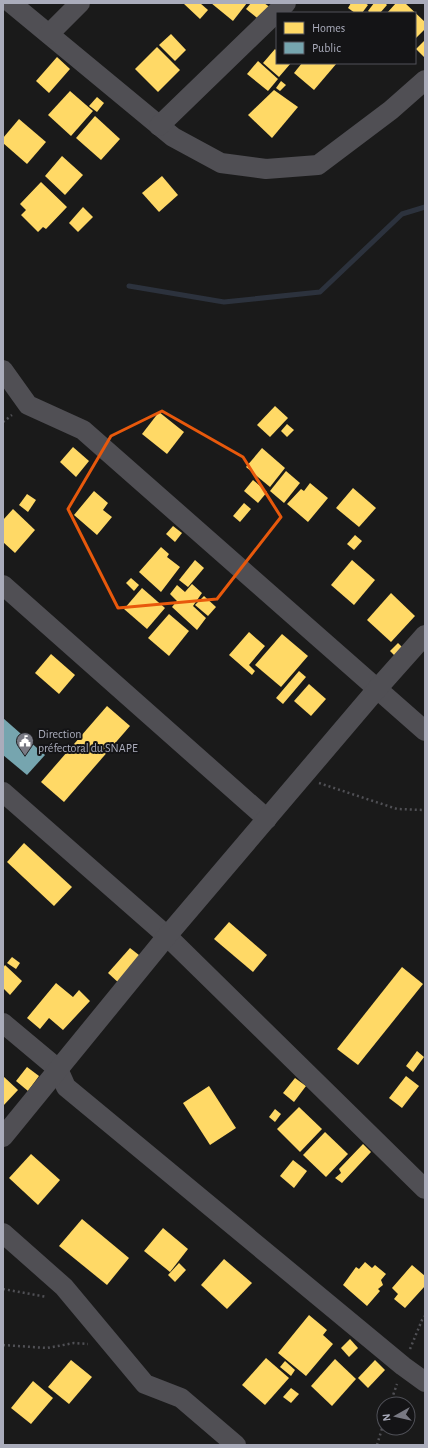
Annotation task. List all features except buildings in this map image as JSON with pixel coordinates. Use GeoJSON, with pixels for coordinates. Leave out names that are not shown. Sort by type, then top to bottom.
{"type":"FeatureCollection","features":[{"type":"Feature","properties":{"kind":"street"},"geometry":{"type":"LineString","coordinates":[[11,3],[173,137],[221,163],[266,169],[318,165],[391,110],[425,80]]}},
{"type":"Feature","properties":{"kind":"street"},"geometry":{"type":"LineString","coordinates":[[49,34],[80,3]]}},
{"type":"Feature","properties":{"kind":"street"},"geometry":{"type":"LineString","coordinates":[[277,12],[286,3]]}},
{"type":"Feature","properties":{"kind":"street"},"geometry":{"type":"LineString","coordinates":[[159,126],[276,13]]}},
{"type":"Feature","properties":{"kind":"street"},"geometry":{"type":"LineString","coordinates":[[3,370],[28,405],[83,430],[425,731]]}},
{"type":"Feature","properties":{"kind":"street"},"geometry":{"type":"LineString","coordinates":[[3,585],[267,819]]}},
{"type":"Feature","properties":{"kind":"street"},"geometry":{"type":"LineString","coordinates":[[3,1137],[167,936],[377,689],[425,635]]}},
{"type":"Feature","properties":{"kind":"street"},"geometry":{"type":"LineString","coordinates":[[3,792],[167,936],[425,1189]]}},
{"type":"Feature","properties":{"kind":"street"},"geometry":{"type":"LineString","coordinates":[[3,1023],[58,1069],[66,1087],[403,1366],[425,1382]]}},
{"type":"Feature","properties":{"kind":"street"},"geometry":{"type":"LineString","coordinates":[[3,1233],[64,1287],[145,1384],[181,1398],[236,1445]]}},
{"type":"Feature","properties":{"kind":"path"},"geometry":{"type":"LineString","coordinates":[[302,777],[396,810],[425,810]]}},
{"type":"Feature","properties":{"kind":"path"},"geometry":{"type":"LineString","coordinates":[[3,1289],[46,1297],[64,1287]]}},
{"type":"Feature","properties":{"kind":"path"},"geometry":{"type":"LineString","coordinates":[[3,1345],[47,1348],[74,1343],[112,1345]]}},
{"type":"Feature","properties":{"kind":"highlighted area"},"geometry":{"type":"Polygon","coordinates":[[[162,411],[243,457],[281,517],[217,599],[118,608],[68,509],[111,436],[162,411]]]}},
{"type":"Feature","properties":{"kind":"waterway"},"geometry":{"type":"LineString","coordinates":[[129,286],[224,302],[320,292],[402,214],[425,207]]}},
{"type":"Feature","properties":{"kind":"place","name":"Direction préfectoral du SNAPE"},"geometry":{"type":"Point","coordinates":[25,756]}}]}
